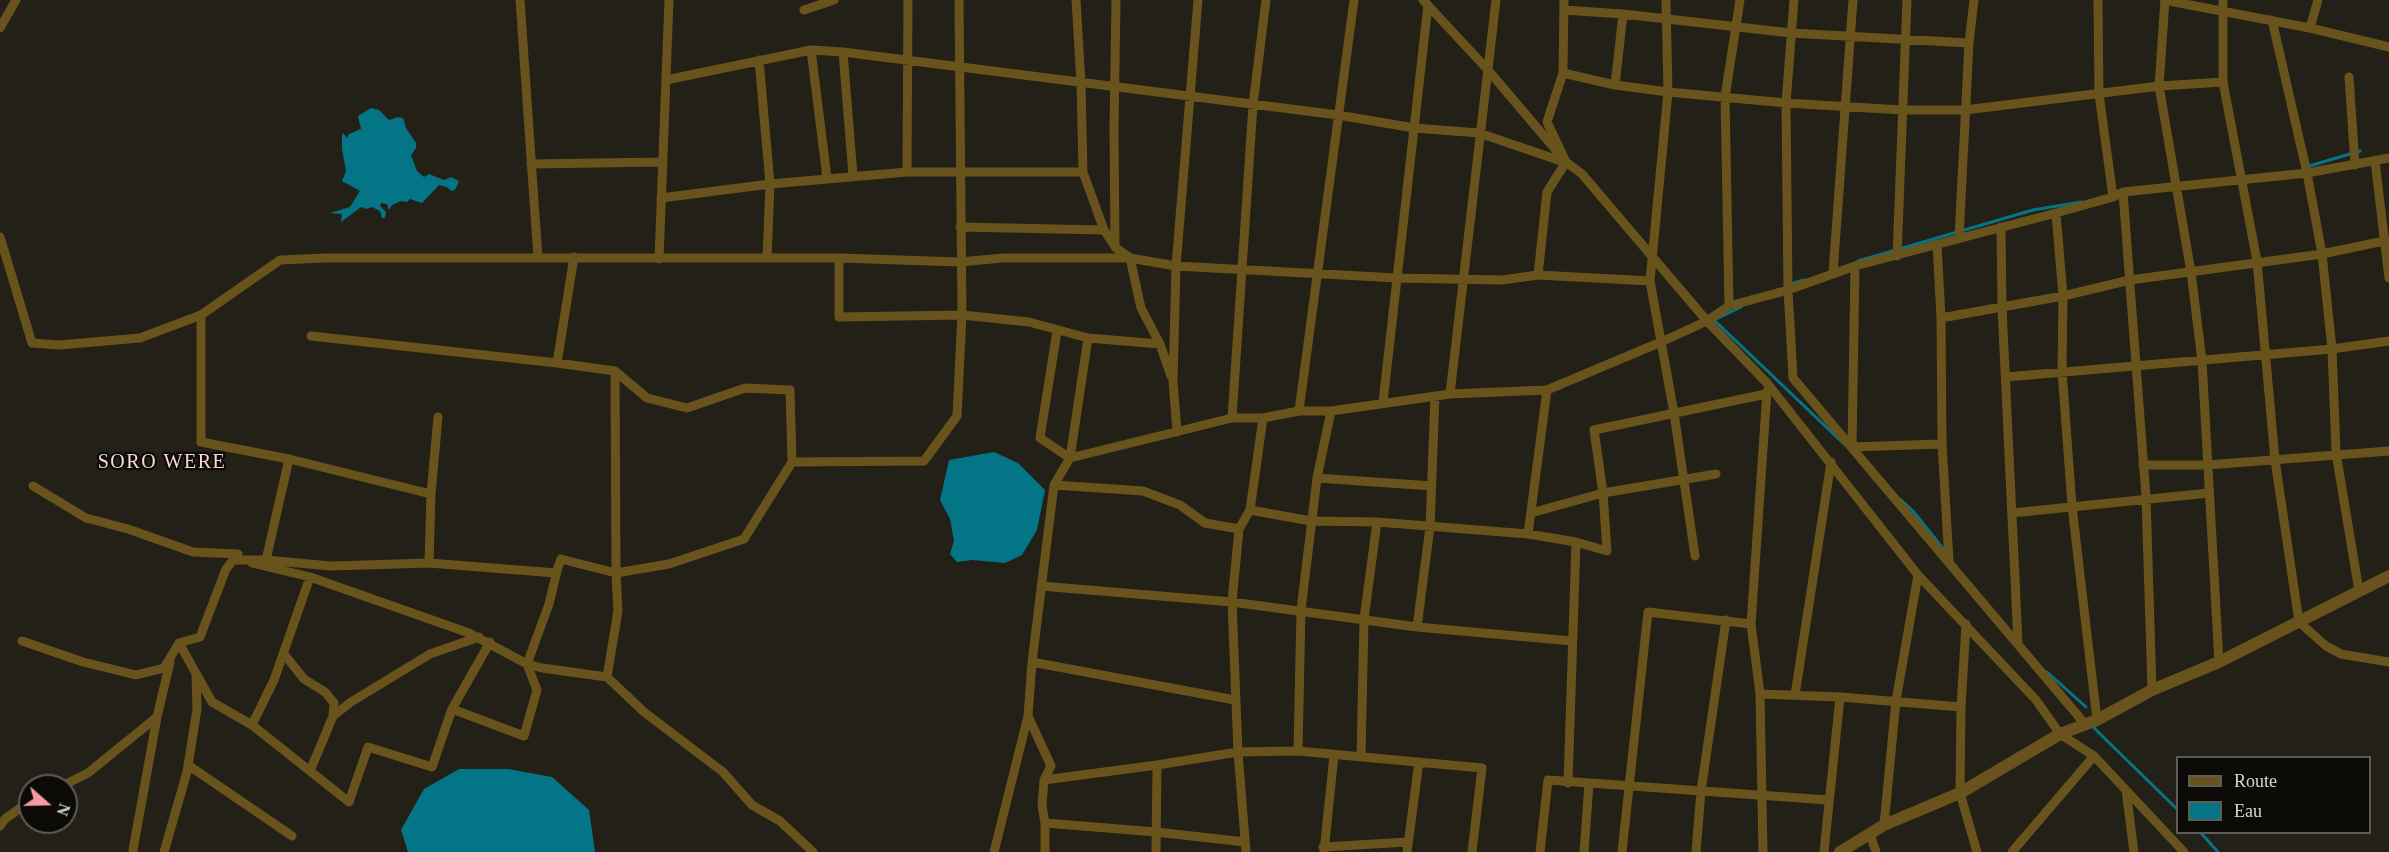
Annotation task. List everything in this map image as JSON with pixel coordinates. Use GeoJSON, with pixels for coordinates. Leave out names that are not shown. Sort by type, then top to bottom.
{"type":"FeatureCollection","features":[{"type":"Feature","properties":{"kind":"street"},"geometry":{"type":"LineString","coordinates":[[0,28],[16,0]]}},
{"type":"Feature","properties":{"kind":"street"},"geometry":{"type":"LineString","coordinates":[[520,0],[538,258]]}},
{"type":"Feature","properties":{"kind":"street"},"geometry":{"type":"LineString","coordinates":[[659,259],[669,0]]}},
{"type":"Feature","properties":{"kind":"street"},"geometry":{"type":"LineString","coordinates":[[804,10],[834,0]]}},
{"type":"Feature","properties":{"kind":"street"},"geometry":{"type":"LineString","coordinates":[[907,172],[909,0]]}},
{"type":"Feature","properties":{"kind":"street"},"geometry":{"type":"LineString","coordinates":[[792,462],[924,460],[957,416],[962,315],[959,0]]}},
{"type":"Feature","properties":{"kind":"street"},"geometry":{"type":"LineString","coordinates":[[1076,0],[1083,172],[1104,230],[1116,248],[1130,258],[1141,308],[1160,344],[1173,381]]}},
{"type":"Feature","properties":{"kind":"street"},"geometry":{"type":"LineString","coordinates":[[1116,0],[1116,248]]}},
{"type":"Feature","properties":{"kind":"street"},"geometry":{"type":"LineString","coordinates":[[1177,432],[1173,381],[1176,266],[1198,0]]}},
{"type":"Feature","properties":{"kind":"street"},"geometry":{"type":"LineString","coordinates":[[1232,418],[1253,105],[1266,0]]}},
{"type":"Feature","properties":{"kind":"street"},"geometry":{"type":"LineString","coordinates":[[1299,411],[1354,0]]}},
{"type":"Feature","properties":{"kind":"street"},"geometry":{"type":"LineString","coordinates":[[1450,394],[1496,0]]}},
{"type":"Feature","properties":{"kind":"street"},"geometry":{"type":"LineString","coordinates":[[1666,0],[1668,92],[1650,281],[1685,480],[1695,556]]}},
{"type":"Feature","properties":{"kind":"street"},"geometry":{"type":"LineString","coordinates":[[1729,306],[1725,97],[1740,0]]}},
{"type":"Feature","properties":{"kind":"street"},"geometry":{"type":"LineString","coordinates":[[1794,0],[1786,103],[1788,290],[1794,378],[2018,642],[2091,722]]}},
{"type":"Feature","properties":{"kind":"street"},"geometry":{"type":"LineString","coordinates":[[1833,273],[1853,0]]}},
{"type":"Feature","properties":{"kind":"street"},"geometry":{"type":"LineString","coordinates":[[1897,255],[1907,0]]}},
{"type":"Feature","properties":{"kind":"street"},"geometry":{"type":"LineString","coordinates":[[1959,238],[1969,43],[1974,0]]}},
{"type":"Feature","properties":{"kind":"street"},"geometry":{"type":"LineString","coordinates":[[2098,0],[2099,94],[2113,197]]}},
{"type":"Feature","properties":{"kind":"street"},"geometry":{"type":"LineString","coordinates":[[2219,662],[2202,361],[2192,272],[2159,86],[2164,0],[2272,20],[2389,47]]}},
{"type":"Feature","properties":{"kind":"street"},"geometry":{"type":"LineString","coordinates":[[2223,0],[2223,82],[2257,261],[2275,460],[2299,622],[2317,635],[2326,646],[2340,654],[2389,663]]}},
{"type":"Feature","properties":{"kind":"street"},"geometry":{"type":"LineString","coordinates":[[2310,28],[2318,0]]}},
{"type":"Feature","properties":{"kind":"street"},"geometry":{"type":"LineString","coordinates":[[1425,3],[1488,70],[1566,162],[1582,174],[1707,321],[1767,383],[1918,575],[2036,700],[2060,734],[2094,756],[2184,852]]}},
{"type":"Feature","properties":{"kind":"street"},"geometry":{"type":"LineString","coordinates":[[1383,402],[1414,128],[1425,3]]}},
{"type":"Feature","properties":{"kind":"street"},"geometry":{"type":"LineString","coordinates":[[1566,162],[1547,122],[1563,72],[1564,5],[1737,28],[1969,43]]}},
{"type":"Feature","properties":{"kind":"street"},"geometry":{"type":"LineString","coordinates":[[1615,85],[1623,14]]}},
{"type":"Feature","properties":{"kind":"street"},"geometry":{"type":"LineString","coordinates":[[2272,20],[2307,173],[2322,254],[2332,349],[2336,453],[2359,591]]}},
{"type":"Feature","properties":{"kind":"street"},"geometry":{"type":"LineString","coordinates":[[666,80],[811,50],[843,52],[1338,115],[1414,128],[1479,133],[1566,162]]}},
{"type":"Feature","properties":{"kind":"street"},"geometry":{"type":"LineString","coordinates":[[811,50],[827,178]]}},
{"type":"Feature","properties":{"kind":"street"},"geometry":{"type":"LineString","coordinates":[[843,52],[853,176]]}},
{"type":"Feature","properties":{"kind":"street"},"geometry":{"type":"LineString","coordinates":[[759,60],[770,184],[767,258]]}},
{"type":"Feature","properties":{"kind":"street"},"geometry":{"type":"LineString","coordinates":[[1563,72],[1615,85],[1668,92],[1844,108],[1965,111],[2159,86],[2223,82]]}},
{"type":"Feature","properties":{"kind":"street"},"geometry":{"type":"LineString","coordinates":[[2349,77],[2355,165]]}},
{"type":"Feature","properties":{"kind":"street"},"geometry":{"type":"LineString","coordinates":[[1057,331],[1040,438],[1070,458],[1232,418],[1263,418],[1299,411],[1331,411],[1450,394],[1547,390],[1707,321],[1729,306],[1788,290],[1855,266],[2056,213],[2113,197],[2122,192],[2307,173],[2389,158]]}},
{"type":"Feature","properties":{"kind":"street"},"geometry":{"type":"LineString","coordinates":[[2375,161],[2389,278]]}},
{"type":"Feature","properties":{"kind":"street"},"geometry":{"type":"LineString","coordinates":[[531,164],[663,162]]}},
{"type":"Feature","properties":{"kind":"street"},"geometry":{"type":"LineString","coordinates":[[1538,274],[1547,192],[1566,162]]}},
{"type":"Feature","properties":{"kind":"street"},"geometry":{"type":"LineString","coordinates":[[661,198],[770,184],[907,172],[1083,172]]}},
{"type":"Feature","properties":{"kind":"street"},"geometry":{"type":"LineString","coordinates":[[2122,192],[2146,498],[2152,690]]}},
{"type":"Feature","properties":{"kind":"street"},"geometry":{"type":"LineString","coordinates":[[2056,213],[2063,296],[2062,371],[2091,722]]}},
{"type":"Feature","properties":{"kind":"street"},"geometry":{"type":"LineString","coordinates":[[960,227],[1104,230]]}},
{"type":"Feature","properties":{"kind":"street"},"geometry":{"type":"LineString","coordinates":[[2001,227],[2002,307],[2018,642]]}},
{"type":"Feature","properties":{"kind":"street"},"geometry":{"type":"LineString","coordinates":[[0,237],[32,343],[59,345],[140,338],[201,315],[280,260],[326,258],[839,258],[960,262],[1003,258],[1130,258],[1176,266],[1464,281],[1502,280],[1538,274],[1650,281]]}},
{"type":"Feature","properties":{"kind":"street"},"geometry":{"type":"LineString","coordinates":[[1941,318],[2063,296],[2130,280],[2322,254],[2386,240]]}},
{"type":"Feature","properties":{"kind":"street"},"geometry":{"type":"LineString","coordinates":[[1937,244],[1941,318],[1942,444],[1949,561]]}},
{"type":"Feature","properties":{"kind":"street"},"geometry":{"type":"LineString","coordinates":[[557,363],[574,257]]}},
{"type":"Feature","properties":{"kind":"street"},"geometry":{"type":"LineString","coordinates":[[839,258],[839,317],[962,315],[1029,322],[1088,338],[1160,344]]}},
{"type":"Feature","properties":{"kind":"street"},"geometry":{"type":"LineString","coordinates":[[1852,447],[1855,266]]}},
{"type":"Feature","properties":{"kind":"street"},"geometry":{"type":"LineString","coordinates":[[201,315],[201,441],[288,459],[431,494]]}},
{"type":"Feature","properties":{"kind":"street"},"geometry":{"type":"LineString","coordinates":[[311,336],[615,371],[647,398],[687,408],[745,388],[790,390],[792,462],[744,539],[669,564],[616,573],[561,559]]}},
{"type":"Feature","properties":{"kind":"street"},"geometry":{"type":"LineString","coordinates":[[994,852],[1028,716],[1032,662],[1054,485],[1070,458],[1088,338]]}},
{"type":"Feature","properties":{"kind":"street"},"geometry":{"type":"LineString","coordinates":[[2006,377],[2332,349],[2389,341]]}},
{"type":"Feature","properties":{"kind":"street"},"geometry":{"type":"LineString","coordinates":[[607,677],[618,611],[615,371]]}},
{"type":"Feature","properties":{"kind":"street"},"geometry":{"type":"LineString","coordinates":[[1763,852],[1760,694],[1751,624],[1767,383]]}},
{"type":"Feature","properties":{"kind":"street"},"geometry":{"type":"LineString","coordinates":[[1528,534],[1547,390]]}},
{"type":"Feature","properties":{"kind":"street"},"geometry":{"type":"LineString","coordinates":[[1250,510],[1311,521],[1377,522],[1528,534],[1576,542],[1607,551],[1603,494],[1594,430],[1767,394]]}},
{"type":"Feature","properties":{"kind":"street"},"geometry":{"type":"LineString","coordinates":[[1417,627],[1430,527],[1435,396]]}},
{"type":"Feature","properties":{"kind":"street"},"geometry":{"type":"LineString","coordinates":[[1298,751],[1302,610],[1317,478],[1331,411]]}},
{"type":"Feature","properties":{"kind":"street"},"geometry":{"type":"LineString","coordinates":[[429,563],[431,494],[438,417]]}},
{"type":"Feature","properties":{"kind":"street"},"geometry":{"type":"LineString","coordinates":[[1045,823],[1156,832],[1245,847],[1235,700],[1232,602],[1239,530],[1250,510],[1263,418]]}},
{"type":"Feature","properties":{"kind":"street"},"geometry":{"type":"LineString","coordinates":[[1852,447],[1942,444]]}},
{"type":"Feature","properties":{"kind":"street"},"geometry":{"type":"LineString","coordinates":[[2143,465],[2207,465],[2336,453],[2389,451]]}},
{"type":"Feature","properties":{"kind":"street"},"geometry":{"type":"LineString","coordinates":[[266,560],[288,459]]}},
{"type":"Feature","properties":{"kind":"street"},"geometry":{"type":"LineString","coordinates":[[1795,695],[1831,462]]}},
{"type":"Feature","properties":{"kind":"street"},"geometry":{"type":"LineString","coordinates":[[1531,513],[1603,494],[1716,474]]}},
{"type":"Feature","properties":{"kind":"street"},"geometry":{"type":"LineString","coordinates":[[1317,478],[1432,486]]}},
{"type":"Feature","properties":{"kind":"street"},"geometry":{"type":"LineString","coordinates":[[1054,485],[1143,491],[1180,505],[1205,523],[1239,530]]}},
{"type":"Feature","properties":{"kind":"street"},"geometry":{"type":"LineString","coordinates":[[33,486],[86,518],[128,529],[193,552],[331,566],[429,563],[556,573],[561,559]]}},
{"type":"Feature","properties":{"kind":"street"},"geometry":{"type":"LineString","coordinates":[[2012,513],[2209,493]]}},
{"type":"Feature","properties":{"kind":"street"},"geometry":{"type":"LineString","coordinates":[[1361,757],[1364,619],[1377,522]]}},
{"type":"Feature","properties":{"kind":"street"},"geometry":{"type":"LineString","coordinates":[[1568,783],[1576,542]]}},
{"type":"Feature","properties":{"kind":"street"},"geometry":{"type":"LineString","coordinates":[[237,557],[310,577],[490,642],[527,664],[607,677],[644,712],[723,772],[752,805],[780,821],[813,852]]}},
{"type":"Feature","properties":{"kind":"street"},"geometry":{"type":"LineString","coordinates":[[22,641],[83,662],[136,675],[164,668],[179,643],[200,637],[226,568],[237,557]]}},
{"type":"Feature","properties":{"kind":"street"},"geometry":{"type":"LineString","coordinates":[[452,709],[524,736],[537,690],[527,664],[549,604],[561,559]]}},
{"type":"Feature","properties":{"kind":"street"},"geometry":{"type":"LineString","coordinates":[[1884,825],[1896,701],[1918,575]]}},
{"type":"Feature","properties":{"kind":"street"},"geometry":{"type":"LineString","coordinates":[[1840,852],[1884,825],[1960,793],[2060,734],[2091,722],[2152,690],[2219,662],[2389,576]]}},
{"type":"Feature","properties":{"kind":"street"},"geometry":{"type":"LineString","coordinates":[[252,725],[274,680],[310,577]]}},
{"type":"Feature","properties":{"kind":"street"},"geometry":{"type":"LineString","coordinates":[[1041,586],[1232,602],[1417,627],[1572,641]]}},
{"type":"Feature","properties":{"kind":"street"},"geometry":{"type":"LineString","coordinates":[[1622,852],[1648,612],[1751,624]]}},
{"type":"Feature","properties":{"kind":"street"},"geometry":{"type":"LineString","coordinates":[[1696,852],[1701,791],[1726,620]]}},
{"type":"Feature","properties":{"kind":"street"},"geometry":{"type":"LineString","coordinates":[[1966,624],[1961,707],[1960,793],[1977,852]]}},
{"type":"Feature","properties":{"kind":"street"},"geometry":{"type":"LineString","coordinates":[[333,716],[351,702],[430,654],[479,638]]}},
{"type":"Feature","properties":{"kind":"street"},"geometry":{"type":"LineString","coordinates":[[179,643],[212,702],[252,725],[349,802],[368,747],[432,767],[452,709],[490,642]]}},
{"type":"Feature","properties":{"kind":"street"},"geometry":{"type":"LineString","coordinates":[[284,654],[304,679],[325,693],[334,703],[333,716],[310,771]]}},
{"type":"Feature","properties":{"kind":"street"},"geometry":{"type":"LineString","coordinates":[[133,850],[157,717],[170,660]]}},
{"type":"Feature","properties":{"kind":"street"},"geometry":{"type":"LineString","coordinates":[[1032,662],[1235,700]]}},
{"type":"Feature","properties":{"kind":"street"},"geometry":{"type":"LineString","coordinates":[[164,852],[188,765],[197,710],[196,674]]}},
{"type":"Feature","properties":{"kind":"street"},"geometry":{"type":"LineString","coordinates":[[1760,694],[1840,697],[1961,707]]}},
{"type":"Feature","properties":{"kind":"street"},"geometry":{"type":"LineString","coordinates":[[1824,852],[1840,697]]}},
{"type":"Feature","properties":{"kind":"street"},"geometry":{"type":"LineString","coordinates":[[1028,716],[1051,766],[1044,780],[1042,806],[1045,823],[1045,852]]}},
{"type":"Feature","properties":{"kind":"street"},"geometry":{"type":"LineString","coordinates":[[78,778],[88,773],[157,717]]}},
{"type":"Feature","properties":{"kind":"street"},"geometry":{"type":"LineString","coordinates":[[1044,780],[1238,752],[1298,751],[1482,768],[1472,852]]}},
{"type":"Feature","properties":{"kind":"street"},"geometry":{"type":"LineString","coordinates":[[1334,755],[1324,849],[1407,847],[1419,762]]}},
{"type":"Feature","properties":{"kind":"street"},"geometry":{"type":"LineString","coordinates":[[2012,852],[2094,756]]}},
{"type":"Feature","properties":{"kind":"street"},"geometry":{"type":"LineString","coordinates":[[188,765],[292,836]]}},
{"type":"Feature","properties":{"kind":"street"},"geometry":{"type":"LineString","coordinates":[[1156,852],[1157,765]]}},
{"type":"Feature","properties":{"kind":"street"},"geometry":{"type":"LineString","coordinates":[[1540,852],[1548,780],[1828,800]]}},
{"type":"Feature","properties":{"kind":"street"},"geometry":{"type":"LineString","coordinates":[[1584,852],[1589,784]]}},
{"type":"Feature","properties":{"kind":"street"},"geometry":{"type":"LineString","coordinates":[[2126,790],[2134,852]]}},
{"type":"Feature","properties":{"kind":"street"},"geometry":{"type":"LineString","coordinates":[[0,826],[5,819],[18,810]]}},
{"type":"Feature","properties":{"kind":"street"},"geometry":{"type":"LineString","coordinates":[[1870,834],[1876,852]]}},
{"type":"Feature","properties":{"kind":"water"},"geometry":{"type":"Polygon","coordinates":[[[371,108],[379,110],[389,120],[403,118],[406,128],[416,143],[416,148],[411,155],[417,171],[424,177],[429,174],[444,180],[451,177],[459,181],[455,190],[451,191],[439,185],[422,203],[410,199],[407,202],[401,201],[392,205],[389,210],[387,204],[381,203],[380,206],[386,212],[385,218],[382,218],[380,211],[372,207],[366,209],[361,207],[341,222],[342,214],[330,213],[350,207],[360,191],[342,181],[346,171],[342,136],[343,133],[347,138],[349,134],[361,129],[358,116],[371,108]]]}},
{"type":"Feature","properties":{"kind":"water"},"geometry":{"type":"Polygon","coordinates":[[[994,452],[1018,463],[1045,490],[1037,530],[1022,555],[1005,563],[972,560],[957,562],[950,554],[954,541],[950,519],[940,500],[949,460],[994,452]]]}},
{"type":"Feature","properties":{"kind":"water"},"geometry":{"type":"Polygon","coordinates":[[[459,769],[508,769],[552,777],[589,810],[595,852],[408,852],[401,830],[424,789],[459,769]]]}},
{"type":"Feature","properties":{"kind":"waterway"},"geometry":{"type":"LineString","coordinates":[[2306,167],[2360,151]]}},
{"type":"Feature","properties":{"kind":"waterway"},"geometry":{"type":"LineString","coordinates":[[1858,261],[2033,210],[2081,202]]}},
{"type":"Feature","properties":{"kind":"waterway"},"geometry":{"type":"LineString","coordinates":[[1790,284],[1804,280]]}},
{"type":"Feature","properties":{"kind":"waterway"},"geometry":{"type":"LineString","coordinates":[[1741,307],[1714,320],[1844,444]]}},
{"type":"Feature","properties":{"kind":"waterway"},"geometry":{"type":"LineString","coordinates":[[1900,499],[1913,511],[1945,551]]}},
{"type":"Feature","properties":{"kind":"waterway"},"geometry":{"type":"LineString","coordinates":[[2047,672],[2086,707]]}},
{"type":"Feature","properties":{"kind":"waterway"},"geometry":{"type":"LineString","coordinates":[[2093,727],[2176,808]]}},
{"type":"Feature","properties":{"kind":"waterway"},"geometry":{"type":"LineString","coordinates":[[2202,834],[2218,852]]}},
{"type":"Feature","properties":{"kind":"district","name":"SORO WERE"},"geometry":{"type":"Point","coordinates":[162,463]}}]}
